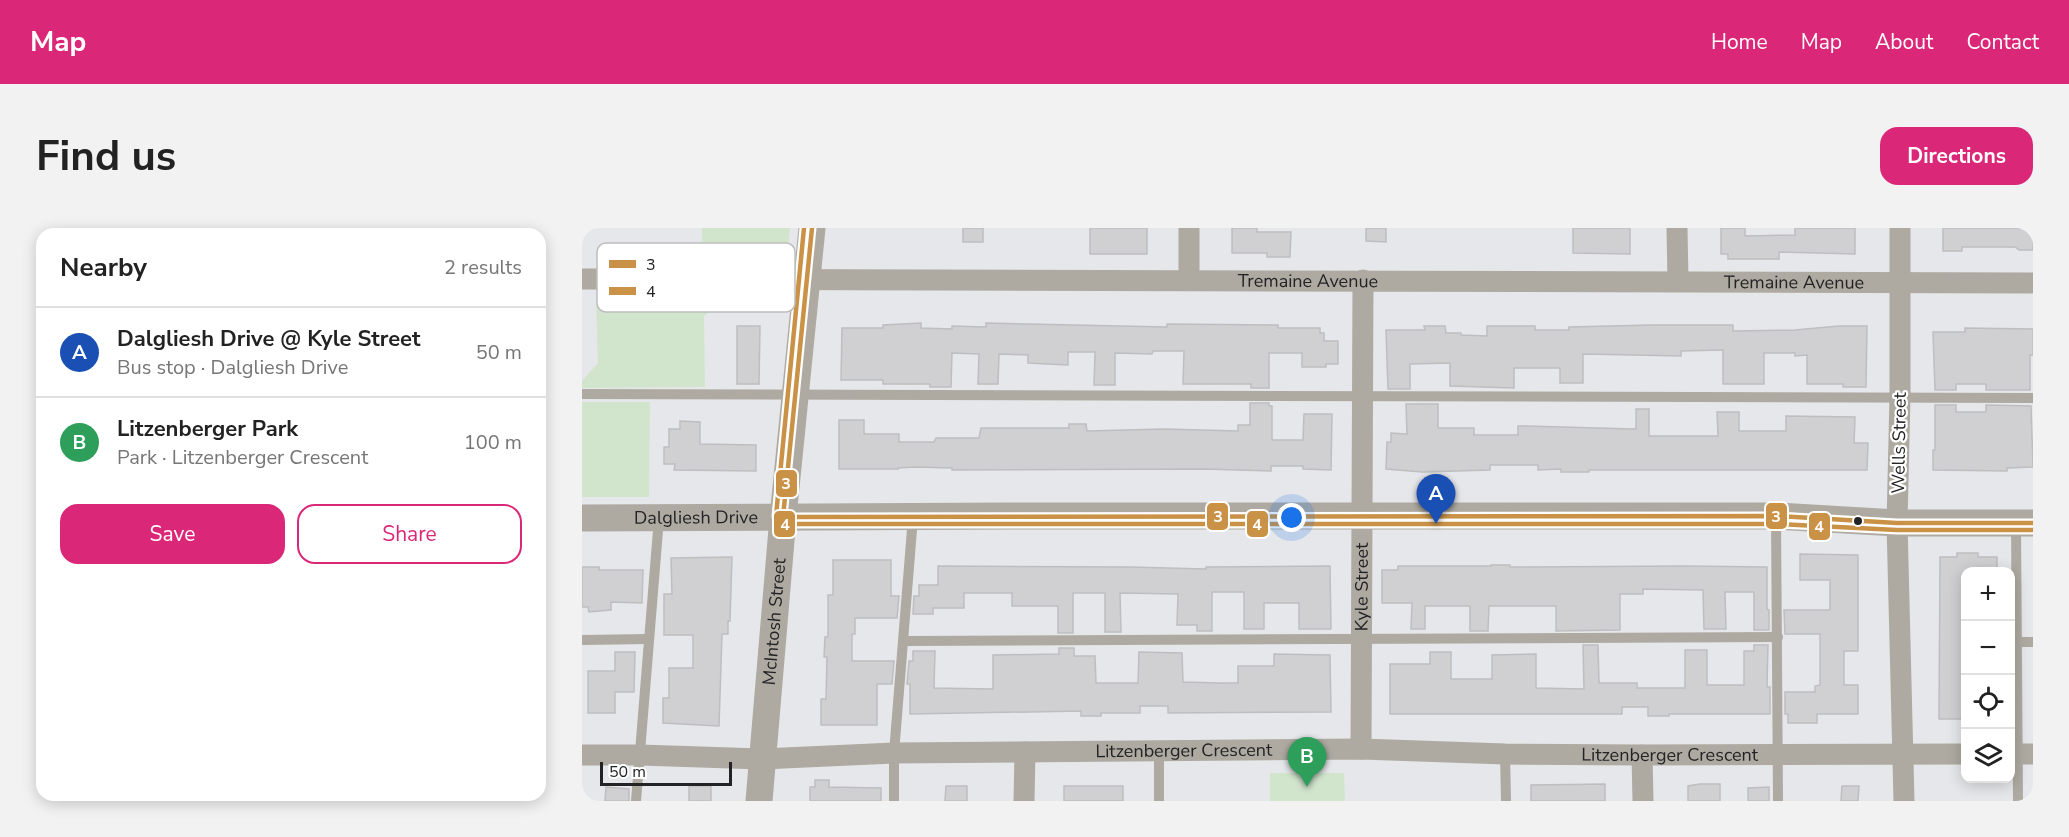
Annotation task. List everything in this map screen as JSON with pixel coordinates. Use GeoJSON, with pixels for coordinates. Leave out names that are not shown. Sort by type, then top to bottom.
{"type":"FeatureCollection","features":[{"type":"Feature","properties":{"kind":"street","name":"McIntosh Street"},"geometry":{"type":"LineString","coordinates":[[759,801],[783,517],[812,228]]}},
{"type":"Feature","properties":{"kind":"street"},"geometry":{"type":"LineString","coordinates":[[1189,228],[1189,279]]}},
{"type":"Feature","properties":{"kind":"street"},"geometry":{"type":"LineString","coordinates":[[1677,228],[1678,281]]}},
{"type":"Feature","properties":{"kind":"street","name":"Wells Street"},"geometry":{"type":"LineString","coordinates":[[1900,228],[1897,523],[1904,801]]}},
{"type":"Feature","properties":{"kind":"street","name":"Tremaine Avenue"},"geometry":{"type":"LineString","coordinates":[[795,279],[2033,283]]}},
{"type":"Feature","properties":{"kind":"street","name":"Kyle Street"},"geometry":{"type":"LineString","coordinates":[[1361,749],[1363,280]]}},
{"type":"Feature","properties":{"kind":"street","name":"Dalgliesh Drive"},"geometry":{"type":"LineString","coordinates":[[582,518],[1776,516],[1897,523],[2024,523]]}},
{"type":"Feature","properties":{"kind":"street","name":"Litzenberger Crescent"},"geometry":{"type":"LineString","coordinates":[[582,755],[761,759],[894,753],[1361,749],[1505,754],[1961,754]]}},
{"type":"Feature","properties":{"kind":"street"},"geometry":{"type":"LineString","coordinates":[[1024,801],[1025,752]]}},
{"type":"Feature","properties":{"kind":"street"},"geometry":{"type":"LineString","coordinates":[[1642,755],[1643,801]]}},
{"type":"Feature","properties":{"kind":"lane"},"geometry":{"type":"LineString","coordinates":[[582,394],[2033,398]]}},
{"type":"Feature","properties":{"kind":"lane"},"geometry":{"type":"LineString","coordinates":[[894,801],[894,753],[914,516]]}},
{"type":"Feature","properties":{"kind":"lane"},"geometry":{"type":"LineString","coordinates":[[1776,516],[1778,801]]}},
{"type":"Feature","properties":{"kind":"lane"},"geometry":{"type":"LineString","coordinates":[[636,801],[659,518]]}},
{"type":"Feature","properties":{"kind":"lane"},"geometry":{"type":"LineString","coordinates":[[2018,801],[2020,754],[2018,642],[2024,523]]}},
{"type":"Feature","properties":{"kind":"lane"},"geometry":{"type":"LineString","coordinates":[[904,641],[1778,637]]}},
{"type":"Feature","properties":{"kind":"lane"},"geometry":{"type":"LineString","coordinates":[[582,640],[648,639]]}},
{"type":"Feature","properties":{"kind":"lane"},"geometry":{"type":"LineString","coordinates":[[2018,642],[2033,642]]}},
{"type":"Feature","properties":{"kind":"lane"},"geometry":{"type":"LineString","coordinates":[[1159,751],[1159,801]]}},
{"type":"Feature","properties":{"kind":"lane"},"geometry":{"type":"LineString","coordinates":[[1505,754],[1506,801]]}},
{"type":"Feature","properties":{"kind":"green space"},"geometry":{"type":"Polygon","coordinates":[[[702,228],[790,228],[788,243],[702,243],[702,228]]]}},
{"type":"Feature","properties":{"kind":"green space"},"geometry":{"type":"Polygon","coordinates":[[[596,301],[597,312],[709,312],[704,316],[705,387],[582,388],[582,381],[598,363],[596,301]]]}},
{"type":"Feature","properties":{"kind":"green space"},"geometry":{"type":"Polygon","coordinates":[[[582,402],[650,402],[649,497],[582,497],[582,402]]]}},
{"type":"Feature","properties":{"kind":"green space"},"geometry":{"type":"Polygon","coordinates":[[[1270,773],[1344,773],[1345,801],[1270,801],[1270,773]]]}},
{"type":"Feature","properties":{"kind":"building"},"geometry":{"type":"Polygon","coordinates":[[[963,228],[983,228],[983,242],[963,242],[963,228]]]}},
{"type":"Feature","properties":{"kind":"building"},"geometry":{"type":"Polygon","coordinates":[[[1090,228],[1147,228],[1147,254],[1090,254],[1090,228]]]}},
{"type":"Feature","properties":{"kind":"building"},"geometry":{"type":"Polygon","coordinates":[[[1232,228],[1257,228],[1257,232],[1291,232],[1290,257],[1267,257],[1267,253],[1232,253],[1232,228]]]}},
{"type":"Feature","properties":{"kind":"building"},"geometry":{"type":"Polygon","coordinates":[[[1366,228],[1386,228],[1386,242],[1366,241],[1366,228]]]}},
{"type":"Feature","properties":{"kind":"building"},"geometry":{"type":"Polygon","coordinates":[[[1573,228],[1630,228],[1630,254],[1573,253],[1573,228]]]}},
{"type":"Feature","properties":{"kind":"building"},"geometry":{"type":"Polygon","coordinates":[[[1721,228],[1745,228],[1745,236],[1795,235],[1795,228],[1855,228],[1855,254],[1779,252],[1779,259],[1728,259],[1728,254],[1721,254],[1721,228]]]}},
{"type":"Feature","properties":{"kind":"building"},"geometry":{"type":"Polygon","coordinates":[[[1943,228],[2033,228],[2033,250],[2019,250],[2015,247],[1962,247],[1962,251],[1943,251],[1943,228]]]}},
{"type":"Feature","properties":{"kind":"building"},"geometry":{"type":"Polygon","coordinates":[[[921,323],[921,328],[952,329],[952,326],[986,327],[986,323],[1167,327],[1167,324],[1278,325],[1278,328],[1320,328],[1320,333],[1324,333],[1324,341],[1338,341],[1338,364],[1326,364],[1326,367],[1302,367],[1302,353],[1269,353],[1269,388],[1251,388],[1251,384],[1183,384],[1184,351],[1153,351],[1152,354],[1115,353],[1115,385],[1094,385],[1095,352],[1068,352],[1068,365],[1028,363],[1028,355],[999,354],[998,384],[978,384],[979,354],[952,353],[951,387],[930,387],[930,384],[883,384],[883,380],[841,380],[842,328],[883,328],[883,325],[921,323]]]}},
{"type":"Feature","properties":{"kind":"building"},"geometry":{"type":"Polygon","coordinates":[[[1733,325],[1733,331],[1867,326],[1866,387],[1843,387],[1843,384],[1807,384],[1807,355],[1795,356],[1795,353],[1764,353],[1764,384],[1723,384],[1723,350],[1681,351],[1681,356],[1583,354],[1583,383],[1560,383],[1560,368],[1514,368],[1514,388],[1450,386],[1450,363],[1410,364],[1410,389],[1388,389],[1386,330],[1425,330],[1424,326],[1445,326],[1446,333],[1487,336],[1487,326],[1535,326],[1535,330],[1569,330],[1569,327],[1733,325]]]}},
{"type":"Feature","properties":{"kind":"building"},"geometry":{"type":"Polygon","coordinates":[[[737,326],[760,326],[759,384],[737,384],[737,326]]]}},
{"type":"Feature","properties":{"kind":"building"},"geometry":{"type":"Polygon","coordinates":[[[1965,328],[2033,329],[2030,390],[1986,390],[1986,384],[1956,384],[1956,390],[1935,390],[1933,332],[1965,332],[1965,328]]]}},
{"type":"Feature","properties":{"kind":"building"},"geometry":{"type":"Polygon","coordinates":[[[1250,403],[1269,403],[1269,406],[1272,406],[1272,440],[1303,440],[1304,414],[1332,414],[1331,470],[1303,469],[1303,466],[1271,466],[1271,471],[952,470],[952,468],[915,467],[839,469],[839,420],[864,420],[864,434],[899,434],[899,442],[934,442],[936,438],[979,438],[981,428],[1069,428],[1069,424],[1086,424],[1087,431],[1164,429],[1238,431],[1238,425],[1250,425],[1250,403]]]}},
{"type":"Feature","properties":{"kind":"building"},"geometry":{"type":"Polygon","coordinates":[[[1406,404],[1438,404],[1438,428],[1474,428],[1474,435],[1518,435],[1518,426],[1636,429],[1636,409],[1649,409],[1649,436],[1718,436],[1717,412],[1739,412],[1739,431],[1786,431],[1786,416],[1855,417],[1854,443],[1868,443],[1867,470],[1589,470],[1589,472],[1561,472],[1561,469],[1538,470],[1538,465],[1490,465],[1490,470],[1422,472],[1386,469],[1387,442],[1391,442],[1391,433],[1407,434],[1406,404]]]}},
{"type":"Feature","properties":{"kind":"building"},"geometry":{"type":"Polygon","coordinates":[[[1935,405],[1956,405],[1956,412],[1986,412],[1986,405],[2031,406],[2033,467],[2007,468],[2007,471],[1933,470],[1935,405]]]}},
{"type":"Feature","properties":{"kind":"building"},"geometry":{"type":"Polygon","coordinates":[[[680,421],[700,422],[700,444],[756,445],[756,471],[674,470],[675,464],[664,464],[664,447],[669,447],[669,429],[680,429],[680,421]]]}},
{"type":"Feature","properties":{"kind":"building"},"geometry":{"type":"Polygon","coordinates":[[[1957,553],[1978,553],[1978,557],[1997,557],[1997,567],[1961,567],[1961,719],[1939,719],[1940,557],[1957,557],[1957,553]]]}},
{"type":"Feature","properties":{"kind":"building"},"geometry":{"type":"Polygon","coordinates":[[[1800,554],[1858,555],[1858,651],[1844,651],[1844,685],[1858,685],[1858,714],[1817,714],[1817,723],[1788,723],[1788,714],[1785,714],[1785,692],[1815,692],[1815,686],[1820,685],[1820,634],[1785,634],[1784,610],[1830,610],[1830,580],[1800,580],[1800,554]]]}},
{"type":"Feature","properties":{"kind":"building"},"geometry":{"type":"Polygon","coordinates":[[[732,557],[730,621],[728,621],[728,634],[722,634],[719,726],[663,723],[663,698],[669,698],[669,668],[693,668],[693,635],[664,635],[664,594],[672,594],[671,558],[732,557]]]}},
{"type":"Feature","properties":{"kind":"building"},"geometry":{"type":"Polygon","coordinates":[[[833,560],[891,560],[891,596],[899,596],[897,618],[855,618],[855,634],[852,634],[852,661],[894,661],[892,684],[877,684],[877,725],[821,725],[821,699],[826,699],[825,637],[828,637],[828,595],[833,595],[833,560]]]}},
{"type":"Feature","properties":{"kind":"building"},"geometry":{"type":"Polygon","coordinates":[[[1510,565],[1510,567],[1767,567],[1769,630],[1754,630],[1754,592],[1725,592],[1726,629],[1704,629],[1703,590],[1643,589],[1643,594],[1620,594],[1620,630],[1556,631],[1556,606],[1489,606],[1488,631],[1470,631],[1470,606],[1425,606],[1425,629],[1411,629],[1412,603],[1382,603],[1382,570],[1398,570],[1398,566],[1510,565]]]}},
{"type":"Feature","properties":{"kind":"building"},"geometry":{"type":"Polygon","coordinates":[[[938,566],[1206,569],[1206,567],[1330,566],[1331,629],[1299,629],[1299,603],[1264,603],[1264,629],[1244,629],[1244,592],[1212,592],[1212,631],[1197,631],[1197,625],[1177,625],[1178,594],[1120,593],[1121,632],[1105,632],[1105,593],[1073,593],[1073,633],[1058,633],[1058,606],[1012,606],[1012,593],[964,593],[964,608],[933,608],[933,614],[913,614],[914,596],[919,596],[919,585],[938,585],[938,566]]]}},
{"type":"Feature","properties":{"kind":"building"},"geometry":{"type":"Polygon","coordinates":[[[582,567],[599,567],[599,570],[643,570],[642,603],[611,602],[611,610],[589,612],[588,607],[582,607],[582,567]]]}},
{"type":"Feature","properties":{"kind":"building"},"geometry":{"type":"Polygon","coordinates":[[[1583,645],[1598,645],[1599,683],[1637,683],[1637,688],[1685,688],[1685,650],[1707,650],[1707,685],[1744,685],[1744,651],[1754,651],[1754,645],[1768,645],[1767,687],[1770,687],[1770,714],[1648,716],[1648,707],[1622,707],[1622,714],[1390,714],[1390,664],[1430,664],[1430,652],[1451,652],[1451,679],[1492,679],[1492,655],[1536,654],[1536,688],[1584,689],[1583,645]]]}},
{"type":"Feature","properties":{"kind":"building"},"geometry":{"type":"Polygon","coordinates":[[[1059,648],[1074,648],[1074,656],[1095,656],[1096,683],[1138,683],[1139,652],[1182,653],[1183,682],[1219,683],[1238,683],[1238,666],[1274,666],[1274,654],[1330,655],[1331,712],[1168,713],[1168,706],[1140,706],[1140,713],[1101,713],[1101,716],[1081,716],[1081,711],[910,714],[910,684],[907,684],[909,661],[913,661],[913,651],[935,651],[934,688],[993,689],[993,655],[1059,654],[1059,648]]]}},
{"type":"Feature","properties":{"kind":"building"},"geometry":{"type":"Polygon","coordinates":[[[615,652],[635,652],[634,692],[615,692],[615,713],[588,713],[588,671],[615,671],[615,652]]]}},
{"type":"Feature","properties":{"kind":"building"},"geometry":{"type":"Polygon","coordinates":[[[815,780],[829,780],[829,787],[881,788],[881,801],[810,801],[810,787],[815,787],[815,780]]]}},
{"type":"Feature","properties":{"kind":"building"},"geometry":{"type":"Polygon","coordinates":[[[1605,784],[1605,801],[1531,801],[1531,785],[1605,784]]]}},
{"type":"Feature","properties":{"kind":"building"},"geometry":{"type":"Polygon","coordinates":[[[1720,784],[1720,801],[1688,801],[1688,786],[1720,784]]]}},
{"type":"Feature","properties":{"kind":"building"},"geometry":{"type":"Polygon","coordinates":[[[689,786],[711,786],[711,801],[689,801],[689,786]]]}},
{"type":"Feature","properties":{"kind":"building"},"geometry":{"type":"Polygon","coordinates":[[[946,786],[967,786],[967,801],[945,801],[946,786]]]}},
{"type":"Feature","properties":{"kind":"building"},"geometry":{"type":"Polygon","coordinates":[[[1064,786],[1123,786],[1123,801],[1064,801],[1064,786]]]}},
{"type":"Feature","properties":{"kind":"building"},"geometry":{"type":"Polygon","coordinates":[[[1842,786],[1859,786],[1858,801],[1841,801],[1842,786]]]}},
{"type":"Feature","properties":{"kind":"building"},"geometry":{"type":"Polygon","coordinates":[[[606,787],[629,789],[629,801],[605,801],[606,787]]]}},
{"type":"Feature","properties":{"kind":"building"},"geometry":{"type":"Polygon","coordinates":[[[1769,787],[1769,801],[1748,801],[1748,788],[1769,787]]]}},
{"type":"Feature","properties":{"kind":"transit line","name":"4"},"geometry":{"type":"LineString","coordinates":[[804,228],[776,516],[777,522],[782,524],[1776,524],[1897,530],[2033,530]]}},
{"type":"Feature","properties":{"kind":"transit line","name":"3"},"geometry":{"type":"LineString","coordinates":[[812,228],[783,517],[1776,516],[1897,523],[2033,523]]}},
{"type":"Feature","properties":{"kind":"place","name":"Dalgliesh Drive @ Kyle Street"},"geometry":{"type":"Point","coordinates":[1436,524]}},
{"type":"Feature","properties":{"kind":"place","name":"Litzenberger Park"},"geometry":{"type":"Point","coordinates":[1307,787]}}]}
